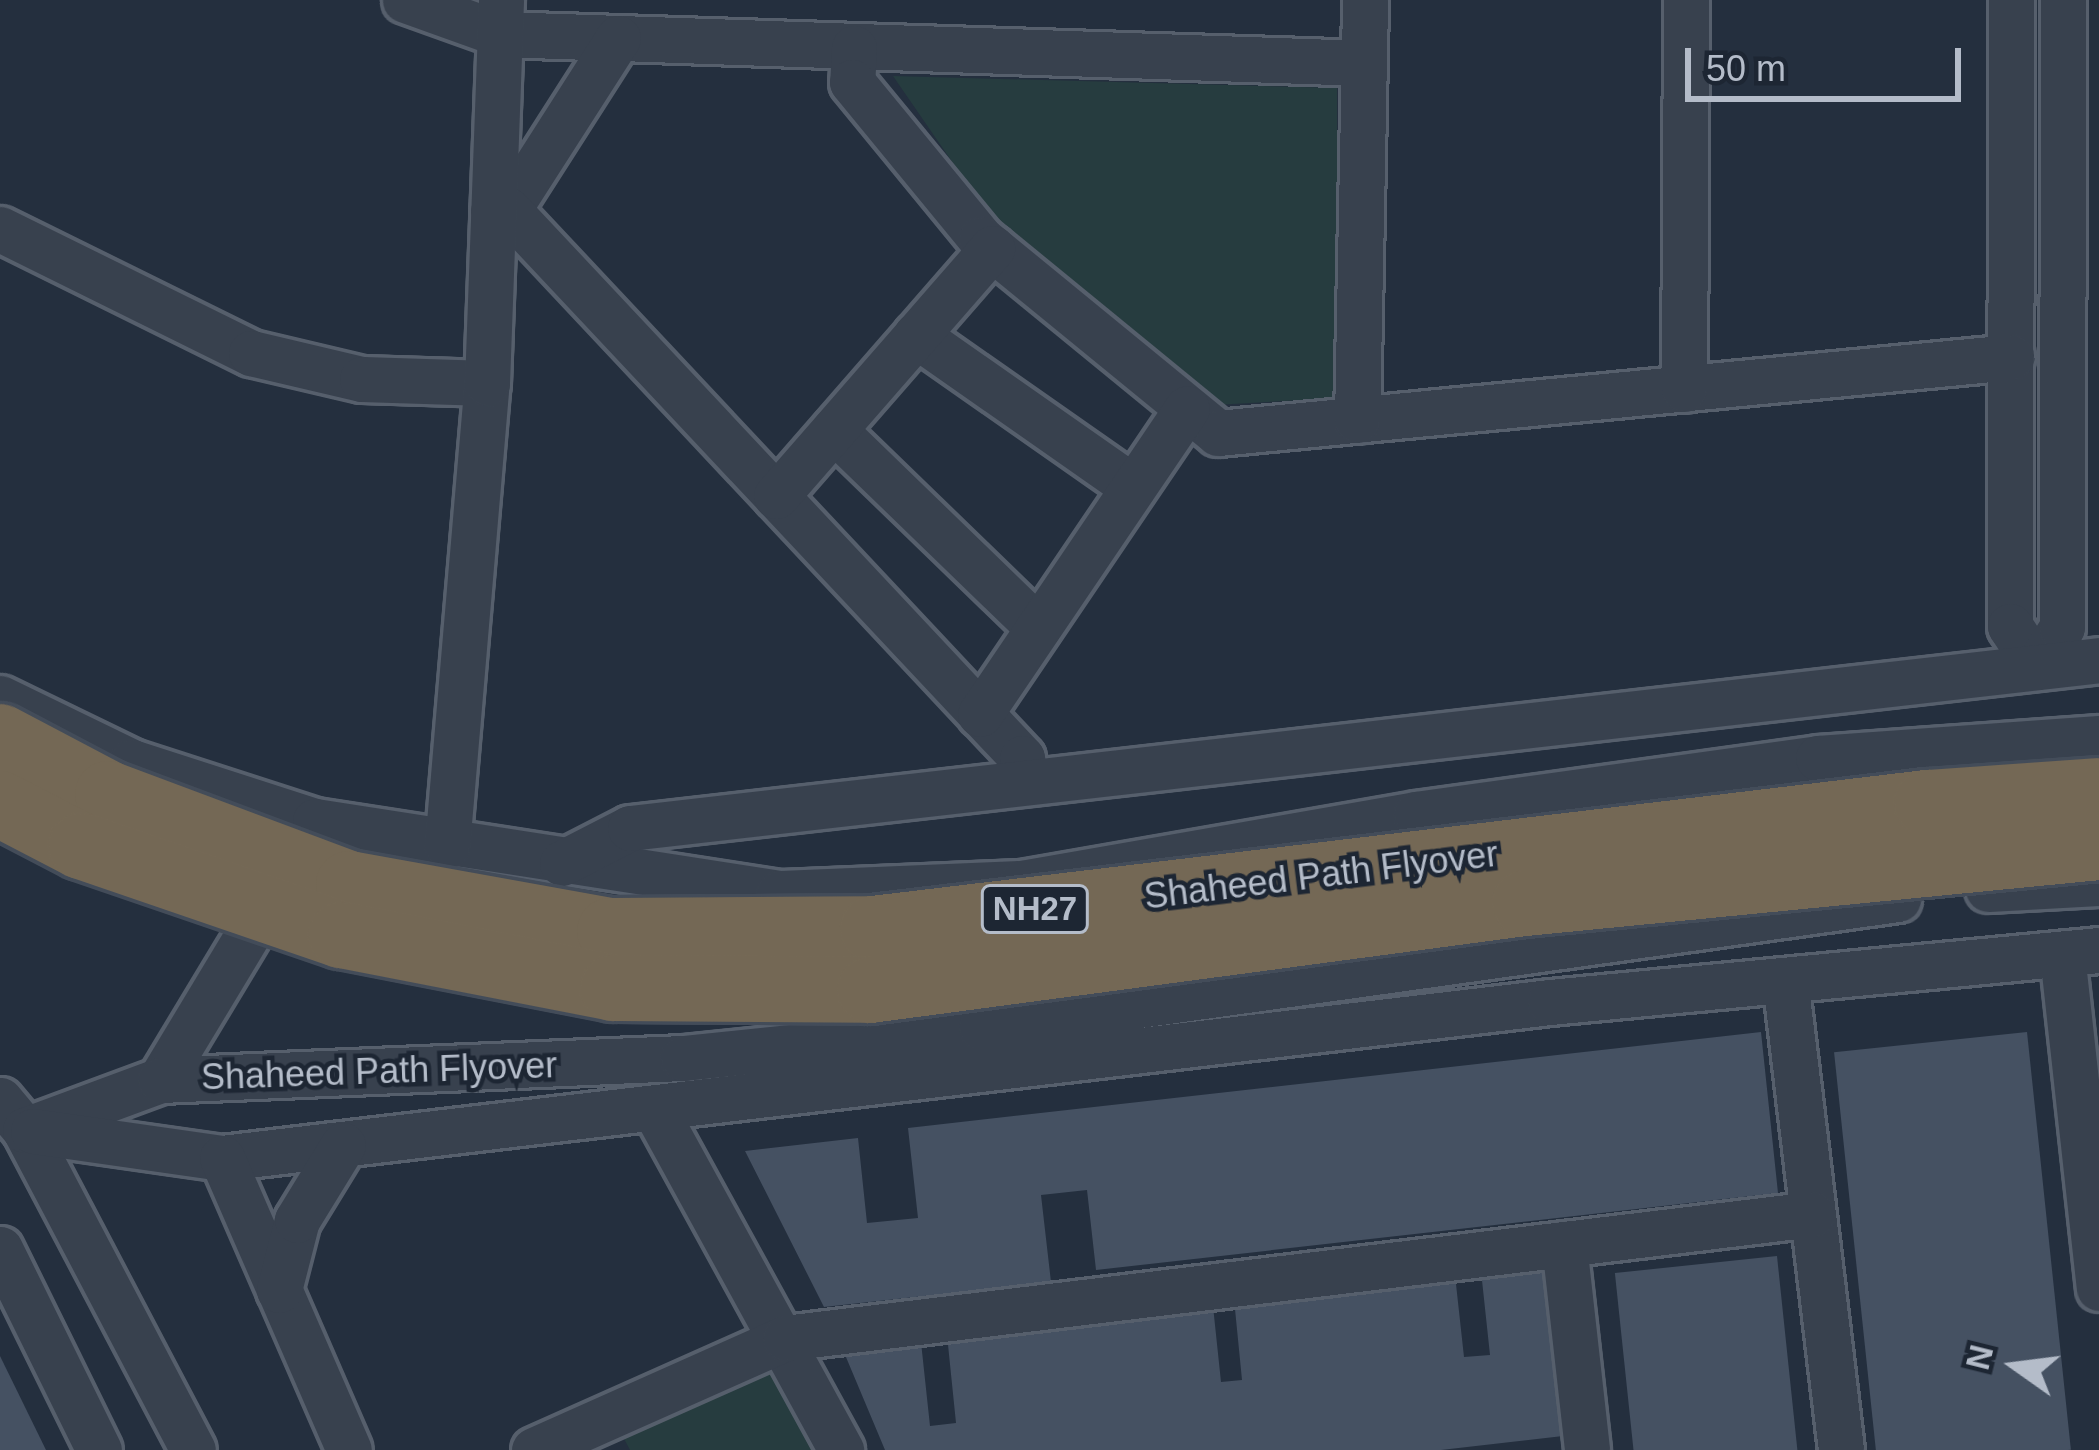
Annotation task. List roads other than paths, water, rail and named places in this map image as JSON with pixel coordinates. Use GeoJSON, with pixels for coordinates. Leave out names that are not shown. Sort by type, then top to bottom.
{"type":"FeatureCollection","features":[{"type":"Feature","properties":{"kind":"highway","name":"Shaheed Path Flyover"},"geometry":{"type":"LineString","coordinates":[[0,737],[108,794],[350,884],[610,931],[873,929],[1881,808],[2099,790]]}},
{"type":"Feature","properties":{"kind":"highway","name":"Shaheed Path Flyover"},"geometry":{"type":"LineString","coordinates":[[0,804],[81,846],[341,935],[613,988],[870,990],[1525,902],[2099,848]]}},
{"type":"Feature","properties":{"kind":"street"},"geometry":{"type":"LineString","coordinates":[[405,0],[619,38],[1364,63]]}},
{"type":"Feature","properties":{"kind":"street"},"geometry":{"type":"LineString","coordinates":[[1358,420],[1365,0]]}},
{"type":"Feature","properties":{"kind":"street"},"geometry":{"type":"LineString","coordinates":[[1684,388],[1686,0]]}},
{"type":"Feature","properties":{"kind":"street"},"geometry":{"type":"LineString","coordinates":[[2011,0],[2010,626],[2037,667]]}},
{"type":"Feature","properties":{"kind":"street"},"geometry":{"type":"LineString","coordinates":[[2037,667],[2062,627],[2081,264],[2063,0]]}},
{"type":"Feature","properties":{"kind":"street"},"geometry":{"type":"LineString","coordinates":[[447,847],[501,210],[500,17]]}},
{"type":"Feature","properties":{"kind":"street"},"geometry":{"type":"LineString","coordinates":[[501,210],[619,38]]}},
{"type":"Feature","properties":{"kind":"street"},"geometry":{"type":"LineString","coordinates":[[854,48],[852,82],[992,248],[1218,433],[2011,357]]}},
{"type":"Feature","properties":{"kind":"street"},"geometry":{"type":"LineString","coordinates":[[501,210],[1022,758],[1025,778]]}},
{"type":"Feature","properties":{"kind":"street"},"geometry":{"type":"LineString","coordinates":[[0,229],[250,353],[362,379],[487,382]]}},
{"type":"Feature","properties":{"kind":"street"},"geometry":{"type":"LineString","coordinates":[[776,496],[992,248]]}},
{"type":"Feature","properties":{"kind":"street"},"geometry":{"type":"LineString","coordinates":[[916,335],[1133,487]]}},
{"type":"Feature","properties":{"kind":"street"},"geometry":{"type":"LineString","coordinates":[[980,713],[1187,408]]}},
{"type":"Feature","properties":{"kind":"street"},"geometry":{"type":"LineString","coordinates":[[834,430],[1038,628]]}},
{"type":"Feature","properties":{"kind":"street"},"geometry":{"type":"LineString","coordinates":[[562,862],[630,828],[872,806],[1025,778],[2099,661]]}},
{"type":"Feature","properties":{"kind":"street","name":"Shaheed Path Flyover"},"geometry":{"type":"LineString","coordinates":[[0,698],[132,762],[315,821],[447,847],[779,893],[1021,883],[1416,814],[1818,758],[2099,738]]}},
{"type":"Feature","properties":{"kind":"street"},"geometry":{"type":"LineString","coordinates":[[160,1080],[315,821]]}},
{"type":"Feature","properties":{"kind":"street","name":"Shaheed Path Flyover"},"geometry":{"type":"LineString","coordinates":[[13,1115],[160,1080],[683,1058],[1190,997],[1714,919],[2099,883]]}},
{"type":"Feature","properties":{"kind":"street"},"geometry":{"type":"LineString","coordinates":[[13,1115],[222,1158],[1784,980],[2081,952],[2099,1288]]}},
{"type":"Feature","properties":{"kind":"street"},"geometry":{"type":"LineString","coordinates":[[1784,980],[1841,1450]]}},
{"type":"Feature","properties":{"kind":"street"},"geometry":{"type":"LineString","coordinates":[[655,1110],[785,1338],[841,1450]]}},
{"type":"Feature","properties":{"kind":"street"},"geometry":{"type":"LineString","coordinates":[[13,1115],[193,1450]]}},
{"type":"Feature","properties":{"kind":"street"},"geometry":{"type":"LineString","coordinates":[[279,1290],[297,1220],[343,1145]]}},
{"type":"Feature","properties":{"kind":"street"},"geometry":{"type":"LineString","coordinates":[[222,1158],[349,1450]]}},
{"type":"Feature","properties":{"kind":"street"},"geometry":{"type":"LineString","coordinates":[[534,1450],[599,1437],[785,1338],[1813,1214]]}},
{"type":"Feature","properties":{"kind":"street"},"geometry":{"type":"LineString","coordinates":[[1564,1244],[1587,1449],[1576,1450]]}},
{"type":"Feature","properties":{"kind":"street"},"geometry":{"type":"LineString","coordinates":[[0,1249],[99,1450]]}}]}
